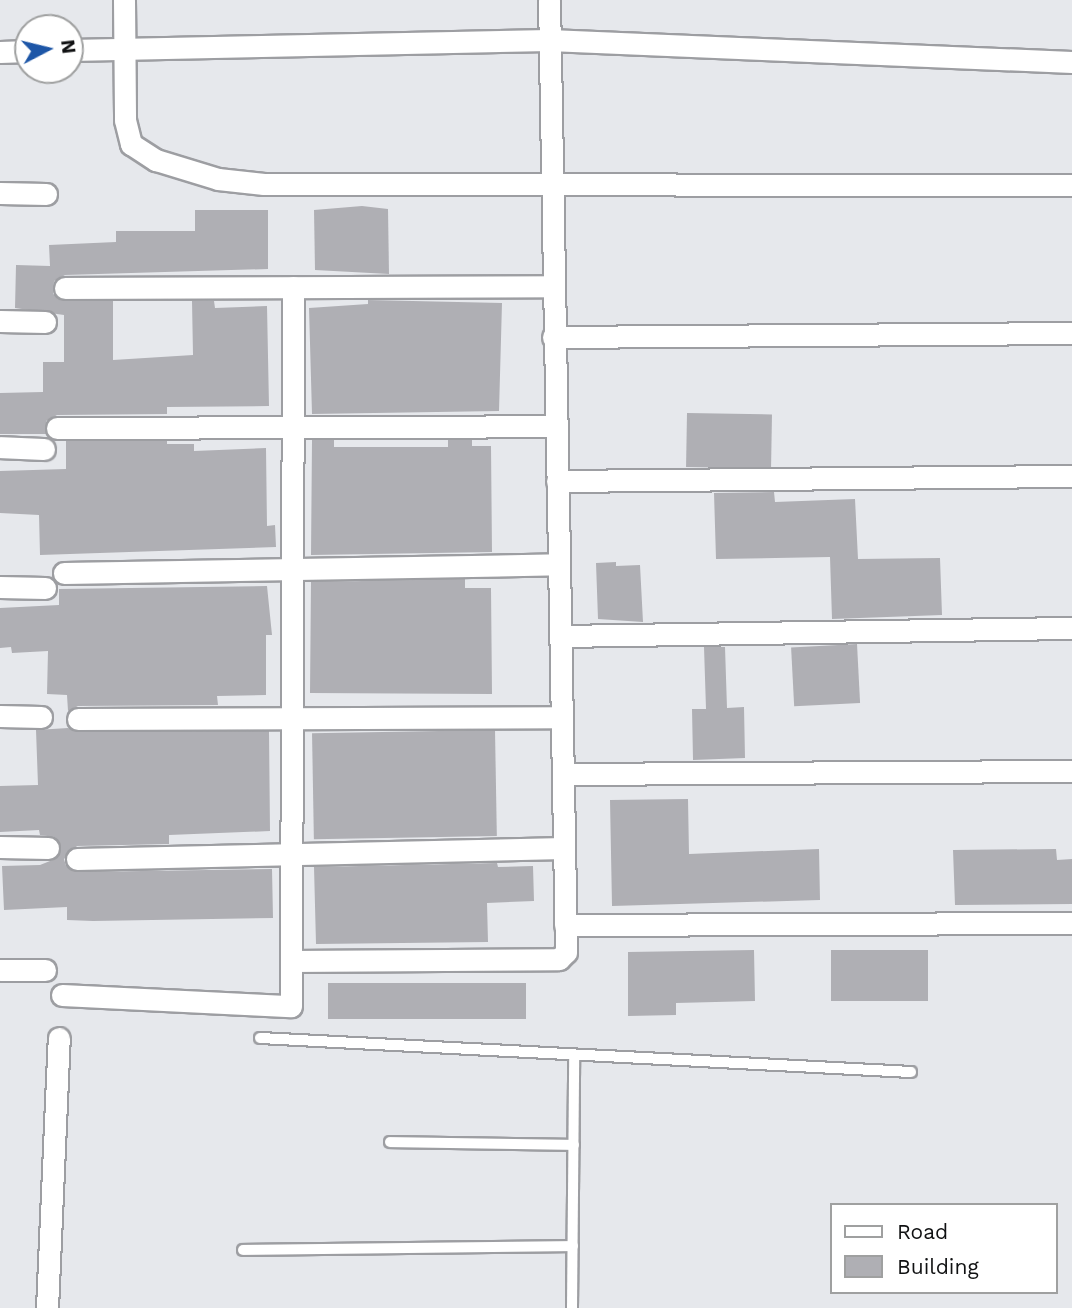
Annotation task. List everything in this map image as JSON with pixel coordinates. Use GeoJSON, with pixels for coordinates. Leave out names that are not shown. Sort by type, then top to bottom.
{"type":"FeatureCollection","features":[{"type":"Feature","properties":{"kind":"street"},"geometry":{"type":"LineString","coordinates":[[124,0],[125,120],[131,144],[156,160],[218,179],[264,184],[1072,185]]}},
{"type":"Feature","properties":{"kind":"street"},"geometry":{"type":"LineString","coordinates":[[291,961],[559,959],[566,952],[550,185],[549,0]]}},
{"type":"Feature","properties":{"kind":"street"},"geometry":{"type":"LineString","coordinates":[[84,49],[549,40],[1072,62]]}},
{"type":"Feature","properties":{"kind":"street"},"geometry":{"type":"LineString","coordinates":[[0,193],[46,194]]}},
{"type":"Feature","properties":{"kind":"street"},"geometry":{"type":"LineString","coordinates":[[65,288],[552,286]]}},
{"type":"Feature","properties":{"kind":"street"},"geometry":{"type":"LineString","coordinates":[[62,995],[291,1006],[293,287]]}},
{"type":"Feature","properties":{"kind":"street"},"geometry":{"type":"LineString","coordinates":[[0,321],[45,322]]}},
{"type":"Feature","properties":{"kind":"street"},"geometry":{"type":"LineString","coordinates":[[553,337],[1072,333]]}},
{"type":"Feature","properties":{"kind":"street"},"geometry":{"type":"LineString","coordinates":[[57,428],[555,426]]}},
{"type":"Feature","properties":{"kind":"street"},"geometry":{"type":"LineString","coordinates":[[0,447],[44,449]]}},
{"type":"Feature","properties":{"kind":"street"},"geometry":{"type":"LineString","coordinates":[[557,481],[1072,476]]}},
{"type":"Feature","properties":{"kind":"street"},"geometry":{"type":"LineString","coordinates":[[64,572],[559,564]]}},
{"type":"Feature","properties":{"kind":"street"},"geometry":{"type":"LineString","coordinates":[[0,587],[45,589]]}},
{"type":"Feature","properties":{"kind":"street"},"geometry":{"type":"LineString","coordinates":[[560,636],[1072,628]]}},
{"type":"Feature","properties":{"kind":"street"},"geometry":{"type":"LineString","coordinates":[[0,716],[41,717]]}},
{"type":"Feature","properties":{"kind":"street"},"geometry":{"type":"LineString","coordinates":[[78,719],[562,717]]}},
{"type":"Feature","properties":{"kind":"street"},"geometry":{"type":"LineString","coordinates":[[563,774],[1072,771]]}},
{"type":"Feature","properties":{"kind":"street"},"geometry":{"type":"LineString","coordinates":[[0,847],[48,848]]}},
{"type":"Feature","properties":{"kind":"street"},"geometry":{"type":"LineString","coordinates":[[77,859],[564,848]]}},
{"type":"Feature","properties":{"kind":"street"},"geometry":{"type":"LineString","coordinates":[[565,925],[1072,923]]}},
{"type":"Feature","properties":{"kind":"street"},"geometry":{"type":"LineString","coordinates":[[0,970],[45,970]]}},
{"type":"Feature","properties":{"kind":"street"},"geometry":{"type":"LineString","coordinates":[[47,1308],[59,1038]]}},
{"type":"Feature","properties":{"kind":"lane"},"geometry":{"type":"LineString","coordinates":[[260,1038],[911,1072]]}},
{"type":"Feature","properties":{"kind":"lane"},"geometry":{"type":"LineString","coordinates":[[572,1308],[574,1056]]}},
{"type":"Feature","properties":{"kind":"lane"},"geometry":{"type":"LineString","coordinates":[[390,1142],[574,1145]]}},
{"type":"Feature","properties":{"kind":"lane"},"geometry":{"type":"LineString","coordinates":[[243,1250],[573,1246]]}},
{"type":"Feature","properties":{"kind":"building"},"geometry":{"type":"Polygon","coordinates":[[[362,206],[388,209],[389,274],[315,270],[314,210],[362,206]]]}},
{"type":"Feature","properties":{"kind":"building"},"geometry":{"type":"Polygon","coordinates":[[[195,210],[268,210],[268,269],[65,275],[54,281],[53,294],[65,301],[113,301],[113,360],[193,355],[192,301],[214,301],[215,308],[267,306],[269,406],[167,407],[167,414],[57,415],[46,421],[46,434],[0,434],[0,393],[43,392],[43,362],[64,362],[64,315],[15,308],[16,265],[50,266],[49,245],[116,242],[116,231],[195,231],[195,210]]]}},
{"type":"Feature","properties":{"kind":"building"},"geometry":{"type":"Polygon","coordinates":[[[368,300],[502,303],[499,411],[312,414],[309,308],[368,304],[368,300]]]}},
{"type":"Feature","properties":{"kind":"building"},"geometry":{"type":"Polygon","coordinates":[[[687,413],[772,414],[771,468],[686,467],[687,413]]]}},
{"type":"Feature","properties":{"kind":"building"},"geometry":{"type":"Polygon","coordinates":[[[472,439],[472,446],[491,446],[492,552],[311,555],[312,440],[334,440],[334,447],[448,447],[448,440],[472,439]]]}},
{"type":"Feature","properties":{"kind":"building"},"geometry":{"type":"Polygon","coordinates":[[[66,441],[167,441],[167,444],[194,444],[194,451],[266,448],[267,526],[275,525],[276,547],[40,555],[39,515],[0,513],[0,471],[66,469],[66,441]]]}},
{"type":"Feature","properties":{"kind":"building"},"geometry":{"type":"Polygon","coordinates":[[[774,492],[775,502],[855,499],[858,559],[940,558],[942,615],[832,619],[830,557],[716,559],[714,493],[774,492]]]}},
{"type":"Feature","properties":{"kind":"building"},"geometry":{"type":"Polygon","coordinates":[[[616,562],[616,566],[640,565],[643,622],[598,619],[596,563],[616,562]]]}},
{"type":"Feature","properties":{"kind":"building"},"geometry":{"type":"Polygon","coordinates":[[[465,579],[465,588],[491,588],[492,694],[310,693],[311,582],[465,579]]]}},
{"type":"Feature","properties":{"kind":"building"},"geometry":{"type":"Polygon","coordinates":[[[267,586],[272,635],[266,635],[266,695],[217,696],[218,705],[78,706],[68,711],[67,695],[47,694],[48,651],[12,653],[11,647],[0,648],[0,608],[59,605],[59,589],[267,586]]]}},
{"type":"Feature","properties":{"kind":"building"},"geometry":{"type":"Polygon","coordinates":[[[857,644],[860,703],[794,706],[791,647],[857,644]]]}},
{"type":"Feature","properties":{"kind":"building"},"geometry":{"type":"Polygon","coordinates":[[[704,647],[725,647],[727,708],[744,707],[745,758],[693,760],[692,709],[706,709],[704,647]]]}},
{"type":"Feature","properties":{"kind":"building"},"geometry":{"type":"Polygon","coordinates":[[[68,728],[78,732],[269,731],[270,831],[169,835],[169,844],[77,846],[64,859],[66,866],[77,872],[272,869],[273,918],[93,921],[67,920],[67,907],[4,910],[2,866],[40,865],[55,859],[61,848],[55,837],[40,835],[39,830],[0,832],[0,786],[38,785],[36,730],[68,728]]]}},
{"type":"Feature","properties":{"kind":"building"},"geometry":{"type":"Polygon","coordinates":[[[495,730],[497,836],[314,839],[312,733],[495,730]]]}},
{"type":"Feature","properties":{"kind":"building"},"geometry":{"type":"Polygon","coordinates":[[[688,799],[689,854],[819,849],[820,900],[612,906],[610,800],[688,799]]]}},
{"type":"Feature","properties":{"kind":"building"},"geometry":{"type":"Polygon","coordinates":[[[1056,849],[1057,860],[1072,859],[1072,904],[955,905],[953,850],[1056,849]]]}},
{"type":"Feature","properties":{"kind":"building"},"geometry":{"type":"Polygon","coordinates":[[[497,863],[498,867],[533,866],[534,901],[487,903],[488,942],[316,944],[314,867],[497,863]]]}},
{"type":"Feature","properties":{"kind":"building"},"geometry":{"type":"Polygon","coordinates":[[[754,950],[755,1001],[676,1003],[676,1015],[628,1016],[628,952],[754,950]]]}},
{"type":"Feature","properties":{"kind":"building"},"geometry":{"type":"Polygon","coordinates":[[[831,950],[928,950],[928,1001],[831,1001],[831,950]]]}},
{"type":"Feature","properties":{"kind":"building"},"geometry":{"type":"Polygon","coordinates":[[[328,983],[526,983],[526,1019],[328,1019],[328,983]]]}}]}
